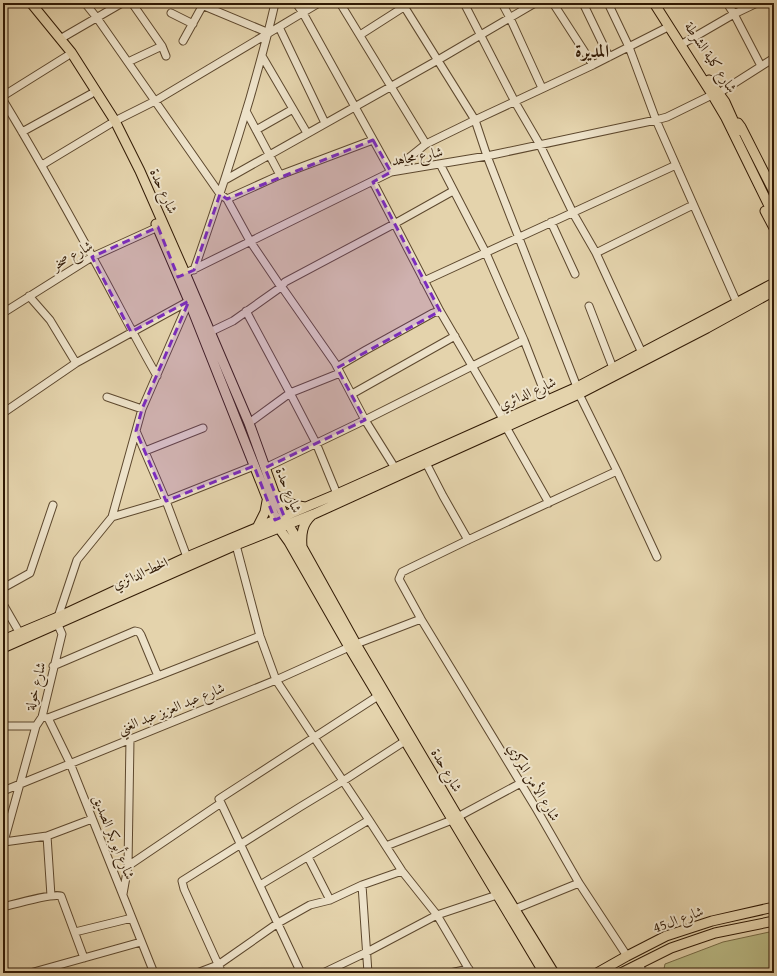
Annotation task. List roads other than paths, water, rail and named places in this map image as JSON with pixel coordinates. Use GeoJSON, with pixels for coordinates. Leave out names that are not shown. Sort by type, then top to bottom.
{"type":"FeatureCollection","features":[{"type":"Feature","properties":{"kind":"main road","name":"شارع حدة"},"geometry":{"type":"LineString","coordinates":[[23,3],[66,56],[91,94],[112,122],[158,227],[186,273],[189,301],[254,466],[302,547],[378,696],[455,819],[515,909],[554,973]]}},
{"type":"Feature","properties":{"kind":"main road","name":"شارع حدة"},"geometry":{"type":"LineString","coordinates":[[31,3],[71,52],[140,171],[186,273],[249,423],[265,468],[277,524],[455,819],[497,895],[544,973]]}},
{"type":"Feature","properties":{"kind":"main road","name":"شارع كلية الشرطة"},"geometry":{"type":"LineString","coordinates":[[654,3],[668,27],[714,92],[725,102],[728,116],[737,128],[774,204]]}},
{"type":"Feature","properties":{"kind":"main road","name":"شارع كلية الشرطة"},"geometry":{"type":"LineString","coordinates":[[660,3],[714,92]]}},
{"type":"Feature","properties":{"kind":"main road"},"geometry":{"type":"LineString","coordinates":[[728,116],[741,127],[774,192]]}},
{"type":"Feature","properties":{"kind":"main road"},"geometry":{"type":"LineString","coordinates":[[728,116],[774,216]]}},
{"type":"Feature","properties":{"kind":"main road"},"geometry":{"type":"LineString","coordinates":[[728,116],[728,133],[774,228]]}},
{"type":"Feature","properties":{"kind":"main road","name":"شارع الدائري"},"geometry":{"type":"LineString","coordinates":[[286,520],[305,507],[578,391],[701,326],[737,303],[774,283]]}},
{"type":"Feature","properties":{"kind":"main road","name":"شارع الدائري"},"geometry":{"type":"LineString","coordinates":[[286,520],[314,514],[426,462],[505,423],[547,399],[578,391],[613,368],[642,353],[774,291]]}},
{"type":"Feature","properties":{"kind":"main road"},"geometry":{"type":"LineString","coordinates":[[257,528],[271,497],[289,504],[305,507]]}},
{"type":"Feature","properties":{"kind":"main road"},"geometry":{"type":"LineString","coordinates":[[302,547],[302,531],[308,519],[314,514]]}},
{"type":"Feature","properties":{"kind":"main road","name":"الخط الدائري"},"geometry":{"type":"LineString","coordinates":[[58,621],[187,557],[257,528],[277,524],[286,520]]}},
{"type":"Feature","properties":{"kind":"main road","name":"الخط الدائري"},"geometry":{"type":"LineString","coordinates":[[3,648],[22,636],[264,534],[277,524]]}},
{"type":"Feature","properties":{"kind":"main road"},"geometry":{"type":"LineString","coordinates":[[264,534],[289,542]]}},
{"type":"Feature","properties":{"kind":"main road","name":"الخط الدائري"},"geometry":{"type":"LineString","coordinates":[[3,640],[22,636]]}},
{"type":"Feature","properties":{"kind":"main road","name":"شارع ال45"},"geometry":{"type":"LineString","coordinates":[[597,973],[666,936],[712,921],[774,907]]}},
{"type":"Feature","properties":{"kind":"main road"},"geometry":{"type":"LineString","coordinates":[[712,921],[716,933]]}},
{"type":"Feature","properties":{"kind":"main road","name":"شارع ال45"},"geometry":{"type":"LineString","coordinates":[[621,973],[671,948],[716,933],[774,921]]}},
{"type":"Feature","properties":{"kind":"street"},"geometry":{"type":"LineString","coordinates":[[85,3],[220,194],[227,199],[250,241],[280,287],[289,297],[339,370],[366,420],[395,468]]}},
{"type":"Feature","properties":{"kind":"street"},"geometry":{"type":"LineString","coordinates":[[60,38],[122,3]]}},
{"type":"Feature","properties":{"kind":"street"},"geometry":{"type":"LineString","coordinates":[[132,3],[162,46],[166,56]]}},
{"type":"Feature","properties":{"kind":"street"},"geometry":{"type":"LineString","coordinates":[[186,273],[225,180],[262,56],[275,3]]}},
{"type":"Feature","properties":{"kind":"street"},"geometry":{"type":"LineString","coordinates":[[296,3],[303,13],[391,172],[426,144],[593,65],[668,27]]}},
{"type":"Feature","properties":{"kind":"street"},"geometry":{"type":"LineString","coordinates":[[42,165],[112,122],[155,101],[319,3]]}},
{"type":"Feature","properties":{"kind":"street"},"geometry":{"type":"LineString","coordinates":[[340,3],[426,144]]}},
{"type":"Feature","properties":{"kind":"street"},"geometry":{"type":"LineString","coordinates":[[464,3],[515,102],[540,145],[573,213],[596,254],[642,353]]}},
{"type":"Feature","properties":{"kind":"street"},"geometry":{"type":"LineString","coordinates":[[502,3],[542,88]]}},
{"type":"Feature","properties":{"kind":"street"},"geometry":{"type":"LineString","coordinates":[[225,180],[438,60],[535,3]]}},
{"type":"Feature","properties":{"kind":"street"},"geometry":{"type":"LineString","coordinates":[[553,3],[593,65]]}},
{"type":"Feature","properties":{"kind":"street"},"geometry":{"type":"LineString","coordinates":[[583,3],[609,57]]}},
{"type":"Feature","properties":{"kind":"street"},"geometry":{"type":"LineString","coordinates":[[608,3],[629,47],[656,120],[737,303]]}},
{"type":"Feature","properties":{"kind":"street"},"geometry":{"type":"LineString","coordinates":[[727,3],[761,66]]}},
{"type":"Feature","properties":{"kind":"street"},"geometry":{"type":"LineString","coordinates":[[684,43],[734,14],[757,3]]}},
{"type":"Feature","properties":{"kind":"street"},"geometry":{"type":"LineString","coordinates":[[183,41],[202,4],[268,33]]}},
{"type":"Feature","properties":{"kind":"street"},"geometry":{"type":"LineString","coordinates":[[360,35],[405,4],[475,120],[518,238],[578,391],[657,557]]}},
{"type":"Feature","properties":{"kind":"street"},"geometry":{"type":"LineString","coordinates":[[171,13],[193,24]]}},
{"type":"Feature","properties":{"kind":"street"},"geometry":{"type":"LineString","coordinates":[[279,27],[325,123]]}},
{"type":"Feature","properties":{"kind":"street"},"geometry":{"type":"LineString","coordinates":[[128,62],[162,46]]}},
{"type":"Feature","properties":{"kind":"street"},"geometry":{"type":"LineString","coordinates":[[3,96],[66,56]]}},
{"type":"Feature","properties":{"kind":"street"},"geometry":{"type":"LineString","coordinates":[[262,56],[307,133]]}},
{"type":"Feature","properties":{"kind":"street","name":"شارع مجاهد"},"geometry":{"type":"LineString","coordinates":[[186,273],[391,172],[487,156],[656,120],[665,113],[714,92],[758,69],[774,58]]}},
{"type":"Feature","properties":{"kind":"street"},"geometry":{"type":"LineString","coordinates":[[22,132],[91,94]]}},
{"type":"Feature","properties":{"kind":"street"},"geometry":{"type":"LineString","coordinates":[[3,100],[42,165],[131,332],[157,376]]}},
{"type":"Feature","properties":{"kind":"street"},"geometry":{"type":"LineString","coordinates":[[256,130],[293,109]]}},
{"type":"Feature","properties":{"kind":"street"},"geometry":{"type":"LineString","coordinates":[[246,111],[280,175]]}},
{"type":"Feature","properties":{"kind":"street"},"geometry":{"type":"LineString","coordinates":[[227,199],[280,175],[373,140]]}},
{"type":"Feature","properties":{"kind":"street"},"geometry":{"type":"LineString","coordinates":[[440,164],[486,253],[524,340],[547,399]]}},
{"type":"Feature","properties":{"kind":"street"},"geometry":{"type":"LineString","coordinates":[[424,281],[676,164]]}},
{"type":"Feature","properties":{"kind":"street"},"geometry":{"type":"LineString","coordinates":[[373,182],[440,311],[505,423],[548,504]]}},
{"type":"Feature","properties":{"kind":"street"},"geometry":{"type":"LineString","coordinates":[[210,332],[233,321],[285,282],[453,191]]}},
{"type":"Feature","properties":{"kind":"street"},"geometry":{"type":"LineString","coordinates":[[596,254],[693,205]]}},
{"type":"Feature","properties":{"kind":"street"},"geometry":{"type":"LineString","coordinates":[[551,222],[575,274]]}},
{"type":"Feature","properties":{"kind":"street","name":"شارع صخر"},"geometry":{"type":"LineString","coordinates":[[3,314],[92,257],[158,227]]}},
{"type":"Feature","properties":{"kind":"street"},"geometry":{"type":"LineString","coordinates":[[29,296],[50,320],[76,363]]}},
{"type":"Feature","properties":{"kind":"street"},"geometry":{"type":"LineString","coordinates":[[3,412],[76,363],[189,301]]}},
{"type":"Feature","properties":{"kind":"street"},"geometry":{"type":"LineString","coordinates":[[58,621],[77,560],[112,517],[142,409],[189,301]]}},
{"type":"Feature","properties":{"kind":"street"},"geometry":{"type":"LineString","coordinates":[[589,306],[613,368]]}},
{"type":"Feature","properties":{"kind":"street"},"geometry":{"type":"LineString","coordinates":[[246,311],[316,443],[337,494]]}},
{"type":"Feature","properties":{"kind":"street"},"geometry":{"type":"LineString","coordinates":[[249,423],[290,393],[339,370],[373,346],[433,313],[440,311]]}},
{"type":"Feature","properties":{"kind":"street"},"geometry":{"type":"LineString","coordinates":[[352,394],[455,336]]}},
{"type":"Feature","properties":{"kind":"street"},"geometry":{"type":"LineString","coordinates":[[265,468],[366,420],[524,340]]}},
{"type":"Feature","properties":{"kind":"street"},"geometry":{"type":"LineString","coordinates":[[107,397],[142,409]]}},
{"type":"Feature","properties":{"kind":"street"},"geometry":{"type":"LineString","coordinates":[[145,451],[203,428]]}},
{"type":"Feature","properties":{"kind":"street"},"geometry":{"type":"LineString","coordinates":[[136,431],[166,501],[187,557]]}},
{"type":"Feature","properties":{"kind":"street"},"geometry":{"type":"LineString","coordinates":[[426,462],[468,540],[617,471]]}},
{"type":"Feature","properties":{"kind":"street"},"geometry":{"type":"LineString","coordinates":[[112,517],[166,501],[254,466]]}},
{"type":"Feature","properties":{"kind":"street"},"geometry":{"type":"LineString","coordinates":[[3,588],[30,572],[53,504]]}},
{"type":"Feature","properties":{"kind":"street","name":"شارع الأمن المركزي"},"geometry":{"type":"LineString","coordinates":[[468,540],[402,572],[399,578],[421,619],[519,784],[537,810],[579,883],[627,956]]}},
{"type":"Feature","properties":{"kind":"street"},"geometry":{"type":"LineString","coordinates":[[236,545],[260,636],[276,680],[402,870],[437,915],[470,971],[450,973]]}},
{"type":"Feature","properties":{"kind":"street"},"geometry":{"type":"LineString","coordinates":[[3,604],[22,636]]}},
{"type":"Feature","properties":{"kind":"street","name":"شارع عبد العزيز عبد الغني"},"geometry":{"type":"LineString","coordinates":[[3,791],[130,738],[276,680],[352,646],[421,619]]}},
{"type":"Feature","properties":{"kind":"street","name":"شارع خولة"},"geometry":{"type":"LineString","coordinates":[[3,844],[36,726],[45,717],[53,666],[62,634],[58,621]]}},
{"type":"Feature","properties":{"kind":"street"},"geometry":{"type":"LineString","coordinates":[[53,666],[135,631],[139,632],[141,635],[158,676]]}},
{"type":"Feature","properties":{"kind":"street"},"geometry":{"type":"LineString","coordinates":[[45,717],[158,676],[260,636]]}},
{"type":"Feature","properties":{"kind":"street"},"geometry":{"type":"LineString","coordinates":[[301,973],[219,799],[378,696]]}},
{"type":"Feature","properties":{"kind":"street","name":"شارع أبو بكر الصديق"},"geometry":{"type":"LineString","coordinates":[[45,717],[70,764],[154,973]]}},
{"type":"Feature","properties":{"kind":"street"},"geometry":{"type":"LineString","coordinates":[[3,726],[36,726]]}},
{"type":"Feature","properties":{"kind":"street"},"geometry":{"type":"LineString","coordinates":[[123,895],[128,866],[130,738]]}},
{"type":"Feature","properties":{"kind":"street"},"geometry":{"type":"LineString","coordinates":[[222,973],[184,889],[182,881],[343,781],[405,740]]}},
{"type":"Feature","properties":{"kind":"street"},"geometry":{"type":"LineString","coordinates":[[386,846],[455,819],[519,784]]}},
{"type":"Feature","properties":{"kind":"street"},"geometry":{"type":"LineString","coordinates":[[128,866],[221,803]]}},
{"type":"Feature","properties":{"kind":"street"},"geometry":{"type":"LineString","coordinates":[[3,844],[47,836],[92,819]]}},
{"type":"Feature","properties":{"kind":"street"},"geometry":{"type":"LineString","coordinates":[[260,885],[370,820]]}},
{"type":"Feature","properties":{"kind":"street"},"geometry":{"type":"LineString","coordinates":[[47,836],[50,896]]}},
{"type":"Feature","properties":{"kind":"street"},"geometry":{"type":"LineString","coordinates":[[308,856],[330,900]]}},
{"type":"Feature","properties":{"kind":"street"},"geometry":{"type":"LineString","coordinates":[[197,973],[218,965],[278,923],[310,905],[330,900],[362,885],[402,870]]}},
{"type":"Feature","properties":{"kind":"street"},"geometry":{"type":"LineString","coordinates":[[515,909],[579,883]]}},
{"type":"Feature","properties":{"kind":"street"},"geometry":{"type":"LineString","coordinates":[[362,885],[368,973]]}},
{"type":"Feature","properties":{"kind":"street"},"geometry":{"type":"LineString","coordinates":[[323,973],[367,952],[437,915],[497,895]]}},
{"type":"Feature","properties":{"kind":"street"},"geometry":{"type":"LineString","coordinates":[[3,907],[50,896],[62,896],[84,958]]}},
{"type":"Feature","properties":{"kind":"street"},"geometry":{"type":"LineString","coordinates":[[75,932],[132,918]]}},
{"type":"Feature","properties":{"kind":"street"},"geometry":{"type":"LineString","coordinates":[[33,973],[141,942]]}},
{"type":"Feature","properties":{"kind":"street"},"geometry":{"type":"LineString","coordinates":[[639,964],[643,973]]}},
{"type":"Feature","properties":{"kind":"district","name":"المديرة"},"geometry":{"type":"Point","coordinates":[592,51]}}]}
